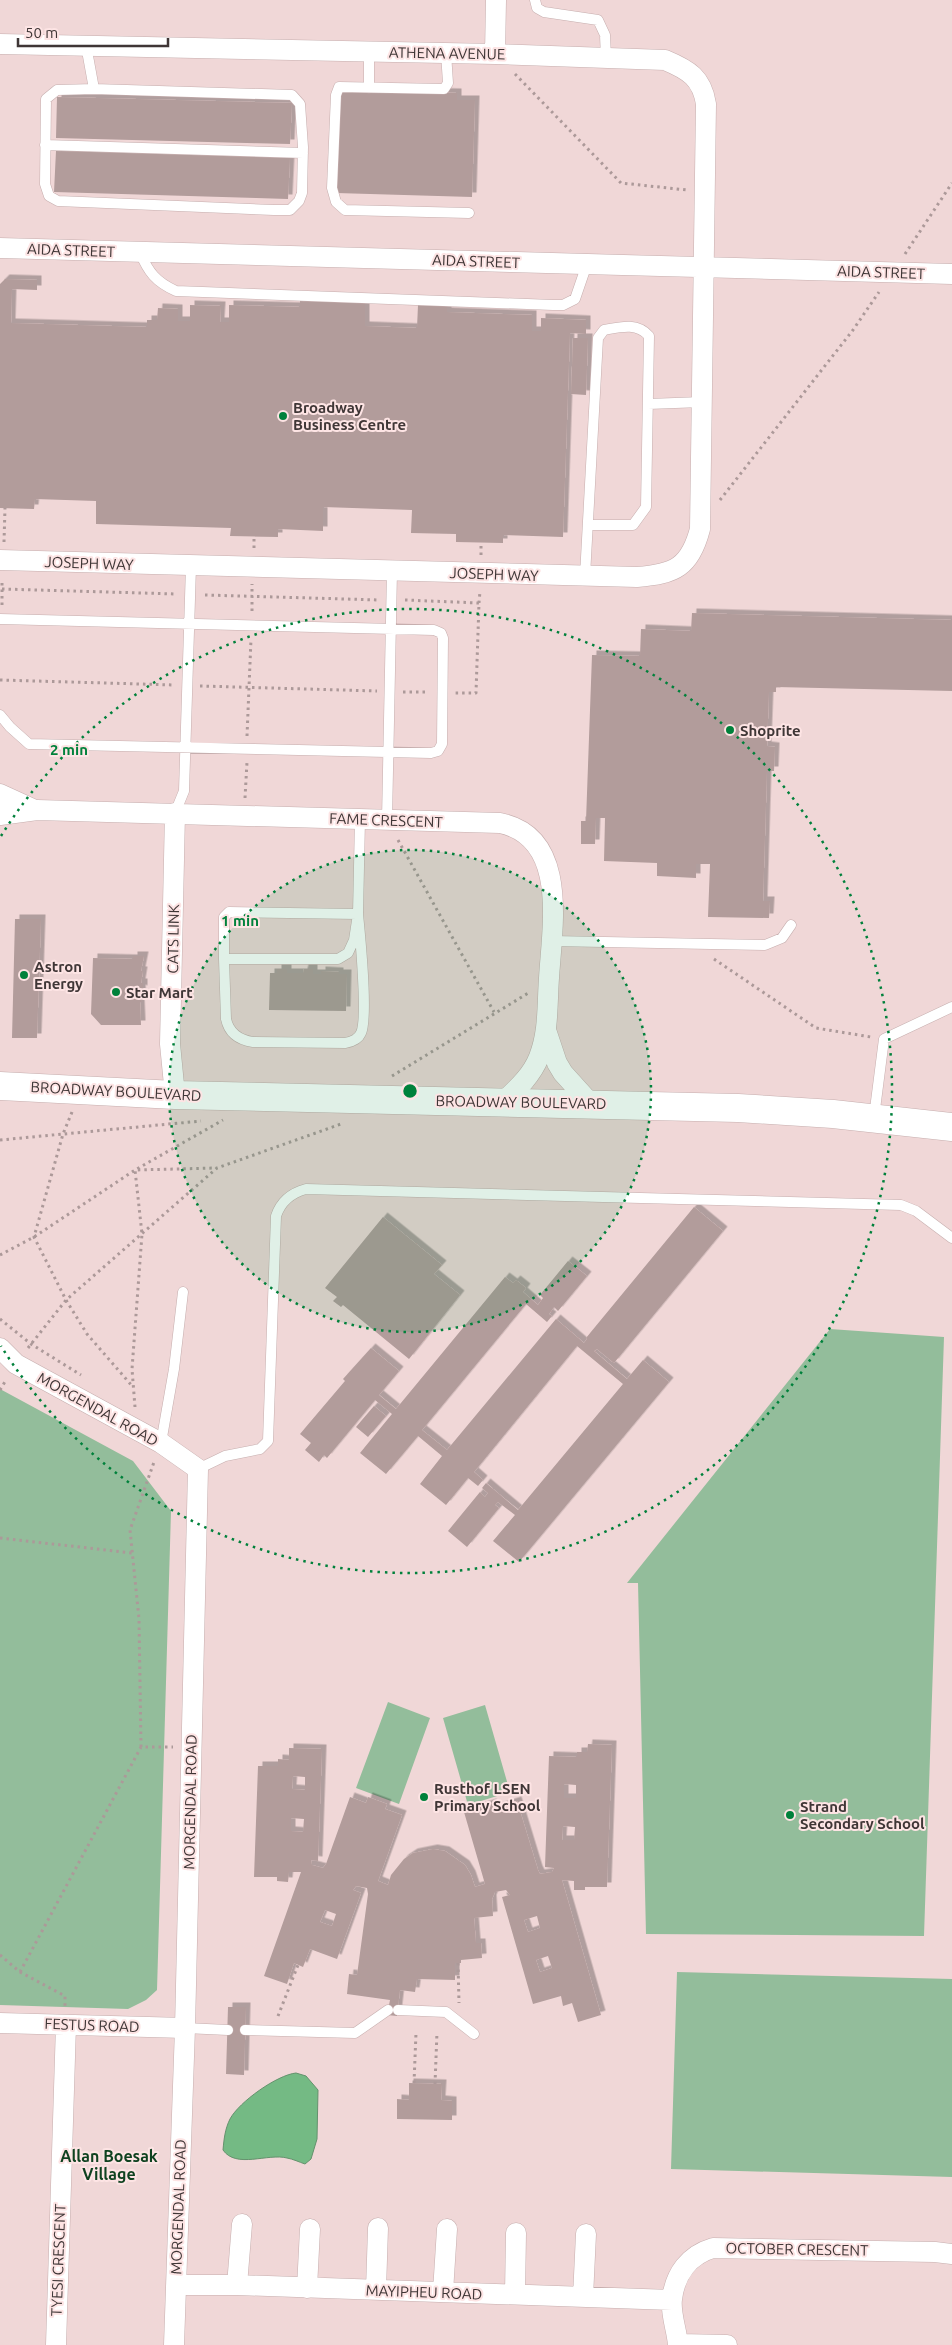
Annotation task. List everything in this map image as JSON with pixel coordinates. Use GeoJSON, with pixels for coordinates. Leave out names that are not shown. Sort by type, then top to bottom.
{"type":"FeatureCollection","features":[{"type":"Feature","properties":{"kind":"main road","name":"BROADWAY BOULEVARD"},"geometry":{"type":"LineString","coordinates":[[0,1086],[175,1095],[738,1108],[874,1118],[952,1127]]}},
{"type":"Feature","properties":{"kind":"street"},"geometry":{"type":"LineString","coordinates":[[495,54],[496,0]]}},
{"type":"Feature","properties":{"kind":"street","name":"ATHENA AVENUE"},"geometry":{"type":"LineString","coordinates":[[0,44],[495,54],[665,60],[688,71],[704,90],[706,104],[704,268]]}},
{"type":"Feature","properties":{"kind":"street","name":"AIDA STREET"},"geometry":{"type":"LineString","coordinates":[[0,248],[952,274]]}},
{"type":"Feature","properties":{"kind":"street","name":"JOSEPH WAY"},"geometry":{"type":"LineString","coordinates":[[0,560],[637,577],[661,575],[676,569],[686,561],[695,546],[700,529],[704,268]]}},
{"type":"Feature","properties":{"kind":"street","name":"FAME CRESCENT"},"geometry":{"type":"LineString","coordinates":[[0,794],[37,810]]}},
{"type":"Feature","properties":{"kind":"street","name":"FAME CRESCENT"},"geometry":{"type":"LineString","coordinates":[[0,815],[37,810],[176,813],[500,823],[521,830],[541,852],[549,869],[552,894],[547,1033],[540,1056],[531,1073],[504,1102]]}},
{"type":"Feature","properties":{"kind":"street","name":"CATS LINK"},"geometry":{"type":"LineString","coordinates":[[175,1095],[170,1044],[176,813]]}},
{"type":"Feature","properties":{"kind":"street","name":"FAME CRESCENT"},"geometry":{"type":"LineString","coordinates":[[547,1033],[557,1063],[591,1104]]}},
{"type":"Feature","properties":{"kind":"street","name":"MORGENDAL ROAD"},"geometry":{"type":"LineString","coordinates":[[0,1348],[8,1363],[161,1443],[198,1469],[185,2028],[174,2345]]}},
{"type":"Feature","properties":{"kind":"street","name":"FESTUS ROAD"},"geometry":{"type":"LineString","coordinates":[[0,2023],[185,2028]]}},
{"type":"Feature","properties":{"kind":"street","name":"TYESI CRESCENT"},"geometry":{"type":"LineString","coordinates":[[56,2345],[66,2025]]}},
{"type":"Feature","properties":{"kind":"street"},"geometry":{"type":"LineString","coordinates":[[237,2285],[242,2224]]}},
{"type":"Feature","properties":{"kind":"street"},"geometry":{"type":"LineString","coordinates":[[376,2290],[378,2228]]}},
{"type":"Feature","properties":{"kind":"street"},"geometry":{"type":"LineString","coordinates":[[307,2288],[310,2229]]}},
{"type":"Feature","properties":{"kind":"street"},"geometry":{"type":"LineString","coordinates":[[443,2292],[446,2229]]}},
{"type":"Feature","properties":{"kind":"street"},"geometry":{"type":"LineString","coordinates":[[515,2294],[516,2233]]}},
{"type":"Feature","properties":{"kind":"street"},"geometry":{"type":"LineString","coordinates":[[583,2297],[586,2234]]}},
{"type":"Feature","properties":{"kind":"street","name":"OCTOBER CRESCENT"},"geometry":{"type":"LineString","coordinates":[[672,2300],[681,2270],[702,2251],[713,2248],[936,2252],[952,2254]]}},
{"type":"Feature","properties":{"kind":"street","name":"MAYIPHEU ROAD"},"geometry":{"type":"LineString","coordinates":[[176,2285],[237,2285],[672,2300]]}},
{"type":"Feature","properties":{"kind":"street"},"geometry":{"type":"LineString","coordinates":[[672,2300],[678,2344],[727,2345]]}},
{"type":"Feature","properties":{"kind":"lane"},"geometry":{"type":"LineString","coordinates":[[535,0],[537,8],[544,12],[598,20],[605,35],[606,58]]}},
{"type":"Feature","properties":{"kind":"lane"},"geometry":{"type":"LineString","coordinates":[[86,45],[94,89]]}},
{"type":"Feature","properties":{"kind":"lane"},"geometry":{"type":"LineString","coordinates":[[369,51],[369,88]]}},
{"type":"Feature","properties":{"kind":"lane"},"geometry":{"type":"LineString","coordinates":[[446,53],[448,83],[444,89],[341,86],[336,95],[332,188],[338,206],[345,210],[469,213]]}},
{"type":"Feature","properties":{"kind":"lane"},"geometry":{"type":"LineString","coordinates":[[94,89],[292,95],[300,104],[303,153],[302,193],[299,201],[290,210],[58,201],[49,196],[46,191],[45,145],[46,102],[48,96],[57,90],[94,89]]}},
{"type":"Feature","properties":{"kind":"lane"},"geometry":{"type":"LineString","coordinates":[[45,145],[303,153]]}},
{"type":"Feature","properties":{"kind":"lane"},"geometry":{"type":"LineString","coordinates":[[140,252],[146,267],[161,284],[176,291],[553,305],[563,305],[575,299],[587,264]]}},
{"type":"Feature","properties":{"kind":"lane"},"geometry":{"type":"LineString","coordinates":[[585,576],[598,338],[604,330],[634,326],[649,336],[647,499],[643,513],[633,525],[588,525]]}},
{"type":"Feature","properties":{"kind":"lane"},"geometry":{"type":"LineString","coordinates":[[648,404],[702,402]]}},
{"type":"Feature","properties":{"kind":"lane"},"geometry":{"type":"LineString","coordinates":[[176,813],[184,791],[191,566]]}},
{"type":"Feature","properties":{"kind":"lane"},"geometry":{"type":"LineString","coordinates":[[387,820],[392,571]]}},
{"type":"Feature","properties":{"kind":"lane"},"geometry":{"type":"LineString","coordinates":[[0,619],[391,628],[434,630],[441,633],[443,638],[442,744],[438,751],[431,754],[29,744],[0,715]]}},
{"type":"Feature","properties":{"kind":"lane"},"geometry":{"type":"LineString","coordinates":[[358,914],[232,911],[224,917],[226,1019],[227,1027],[233,1034],[246,1041],[254,1042],[351,1042],[362,1032],[364,992],[358,914],[360,819]]}},
{"type":"Feature","properties":{"kind":"lane"},"geometry":{"type":"LineString","coordinates":[[224,958],[338,959],[350,949],[358,914]]}},
{"type":"Feature","properties":{"kind":"lane"},"geometry":{"type":"LineString","coordinates":[[551,941],[771,944],[782,938],[791,924]]}},
{"type":"Feature","properties":{"kind":"lane"},"geometry":{"type":"LineString","coordinates":[[874,1118],[884,1039],[952,1007]]}},
{"type":"Feature","properties":{"kind":"lane"},"geometry":{"type":"LineString","coordinates":[[198,1469],[224,1456],[260,1449],[268,1442],[276,1216],[279,1207],[298,1191],[306,1189],[900,1205],[916,1211],[952,1238]]}},
{"type":"Feature","properties":{"kind":"lane"},"geometry":{"type":"LineString","coordinates":[[161,1443],[174,1369],[183,1292]]}},
{"type":"Feature","properties":{"kind":"lane"},"geometry":{"type":"LineString","coordinates":[[245,2030],[355,2033],[393,2010],[441,2010],[450,2014],[474,2034]]}},
{"type":"Feature","properties":{"kind":"lane"},"geometry":{"type":"LineString","coordinates":[[185,2028],[228,2030]]}},
{"type":"Feature","properties":{"kind":"path"},"geometry":{"type":"LineString","coordinates":[[495,54],[621,183],[705,192]]}},
{"type":"Feature","properties":{"kind":"path"},"geometry":{"type":"LineString","coordinates":[[700,529],[736,476],[853,330],[952,183]]}},
{"type":"Feature","properties":{"kind":"path"},"geometry":{"type":"LineString","coordinates":[[245,816],[254,536]]}},
{"type":"Feature","properties":{"kind":"path"},"geometry":{"type":"LineString","coordinates":[[387,820],[494,1012]]}},
{"type":"Feature","properties":{"kind":"path"},"geometry":{"type":"LineString","coordinates":[[690,943],[816,1028],[884,1039]]}},
{"type":"Feature","properties":{"kind":"path"},"geometry":{"type":"LineString","coordinates":[[388,1079],[494,1012],[548,981]]}},
{"type":"Feature","properties":{"kind":"path"},"geometry":{"type":"LineString","coordinates":[[82,1089],[63,1134],[34,1237],[66,1300],[87,1334],[134,1387]]}},
{"type":"Feature","properties":{"kind":"path"},"geometry":{"type":"LineString","coordinates":[[135,1170],[217,1168],[347,1122],[355,1099]]}},
{"type":"Feature","properties":{"kind":"path"},"geometry":{"type":"LineString","coordinates":[[0,1140],[226,1119],[135,1170],[34,1237],[0,1255]]}},
{"type":"Feature","properties":{"kind":"path"},"geometry":{"type":"LineString","coordinates":[[0,1390],[8,1363],[31,1344],[66,1300],[217,1168]]}},
{"type":"Feature","properties":{"kind":"path"},"geometry":{"type":"LineString","coordinates":[[135,1170],[142,1234],[132,1369],[135,1407]]}},
{"type":"Feature","properties":{"kind":"path"},"geometry":{"type":"LineString","coordinates":[[0,1320],[31,1344],[87,1378]]}},
{"type":"Feature","properties":{"kind":"path"},"geometry":{"type":"LineString","coordinates":[[127,1402],[165,1419]]}},
{"type":"Feature","properties":{"kind":"path"},"geometry":{"type":"LineString","coordinates":[[20,1972],[141,1747],[139,1619],[130,1530],[161,1443]]}},
{"type":"Feature","properties":{"kind":"path"},"geometry":{"type":"LineString","coordinates":[[0,1538],[132,1554]]}},
{"type":"Feature","properties":{"kind":"path"},"geometry":{"type":"LineString","coordinates":[[141,1747],[191,1748]]}},
{"type":"Feature","properties":{"kind":"path"},"geometry":{"type":"LineString","coordinates":[[0,1955],[20,1972],[65,1996],[66,2025]]}},
{"type":"Feature","properties":{"kind":"path"},"geometry":{"type":"LineString","coordinates":[[458,1963],[459,2021]]}},
{"type":"Feature","properties":{"kind":"path"},"geometry":{"type":"LineString","coordinates":[[272,2031],[298,1964]]}},
{"type":"Feature","properties":{"kind":"path"},"geometry":{"type":"LineString","coordinates":[[414,2083],[416,2032]]}},
{"type":"Feature","properties":{"kind":"path"},"geometry":{"type":"LineString","coordinates":[[435,2084],[437,2032]]}},
{"type":"Feature","properties":{"kind":"shaded area"},"geometry":{"type":"Polygon","coordinates":[[[830,1329],[944,1337],[924,1936],[646,1934],[638,1583],[627,1583],[830,1329]]]}},
{"type":"Feature","properties":{"kind":"shaded area"},"geometry":{"type":"Polygon","coordinates":[[[0,1389],[133,1461],[171,1511],[157,1990],[146,2000],[128,2009],[0,2005],[0,1389]]]}},
{"type":"Feature","properties":{"kind":"shaded area"},"geometry":{"type":"Polygon","coordinates":[[[388,1702],[430,1718],[399,1804],[356,1788],[388,1702]]]}},
{"type":"Feature","properties":{"kind":"shaded area"},"geometry":{"type":"Polygon","coordinates":[[[485,1705],[510,1792],[468,1805],[443,1718],[485,1705]]]}},
{"type":"Feature","properties":{"kind":"shaded area"},"geometry":{"type":"Polygon","coordinates":[[[677,1972],[952,1979],[952,2177],[671,2169],[677,1972]]]}},
{"type":"Feature","properties":{"kind":"shaded area"},"geometry":{"type":"Polygon","coordinates":[[[296,2073],[306,2076],[318,2090],[317,2139],[311,2159],[305,2164],[289,2158],[244,2160],[229,2156],[223,2150],[224,2138],[228,2123],[235,2112],[259,2090],[279,2079],[296,2073]]]}},
{"type":"Feature","properties":{"kind":"building"},"geometry":{"type":"Polygon","coordinates":[[[339,90],[457,93],[457,100],[475,100],[472,197],[336,193],[339,90]]]}},
{"type":"Feature","properties":{"kind":"building"},"geometry":{"type":"Polygon","coordinates":[[[57,97],[292,103],[290,144],[56,138],[57,97]]]}},
{"type":"Feature","properties":{"kind":"building"},"geometry":{"type":"Polygon","coordinates":[[[56,151],[290,158],[288,199],[54,192],[56,151]]]}},
{"type":"Feature","properties":{"kind":"building","name":"Broadway Business Centre"},"geometry":{"type":"Polygon","coordinates":[[[5,279],[37,280],[37,290],[12,289],[11,323],[147,327],[147,320],[157,320],[158,308],[178,309],[178,321],[190,321],[190,305],[221,306],[220,322],[229,322],[229,305],[300,307],[300,301],[365,303],[365,326],[417,328],[418,305],[447,306],[447,312],[532,315],[532,331],[541,331],[541,318],[586,320],[586,334],[570,333],[563,537],[503,535],[503,543],[456,542],[456,534],[411,533],[412,510],[323,507],[323,531],[278,529],[278,537],[230,536],[231,528],[96,524],[96,501],[35,499],[34,509],[0,508],[0,284],[5,279]]]}},
{"type":"Feature","properties":{"kind":"building"},"geometry":{"type":"Polygon","coordinates":[[[573,338],[588,338],[586,395],[571,394],[573,338]]]}},
{"type":"Feature","properties":{"kind":"building"},"geometry":{"type":"Polygon","coordinates":[[[692,613],[952,620],[952,691],[776,687],[776,692],[769,692],[767,746],[775,747],[774,771],[767,771],[763,901],[770,901],[769,918],[708,917],[710,864],[696,864],[696,878],[657,876],[657,863],[604,861],[605,818],[596,818],[595,844],[581,844],[581,821],[586,821],[592,655],[640,656],[641,629],[691,631],[692,613]]]}},
{"type":"Feature","properties":{"kind":"building"},"geometry":{"type":"Polygon","coordinates":[[[15,919],[41,919],[37,1038],[12,1038],[15,919]]]}},
{"type":"Feature","properties":{"kind":"building","name":"Star Mart"},"geometry":{"type":"Polygon","coordinates":[[[133,956],[144,956],[141,971],[143,971],[141,983],[143,983],[143,990],[141,989],[142,1002],[140,1002],[141,1025],[101,1025],[91,1014],[93,958],[133,959],[133,956]]]}},
{"type":"Feature","properties":{"kind":"building"},"geometry":{"type":"Polygon","coordinates":[[[277,969],[287,969],[287,973],[303,973],[304,969],[313,969],[313,974],[321,974],[321,971],[347,974],[346,1011],[269,1010],[270,973],[277,973],[277,969]]]}},
{"type":"Feature","properties":{"kind":"building"},"geometry":{"type":"Polygon","coordinates":[[[694,1207],[723,1231],[614,1363],[597,1349],[594,1351],[627,1379],[643,1360],[669,1382],[519,1562],[493,1541],[515,1515],[498,1502],[495,1505],[499,1508],[467,1547],[448,1531],[480,1492],[485,1497],[488,1493],[482,1488],[486,1483],[518,1510],[623,1384],[577,1346],[474,1472],[483,1480],[478,1486],[468,1478],[446,1505],[420,1484],[442,1456],[418,1436],[386,1474],[360,1453],[392,1414],[375,1400],[327,1458],[324,1455],[319,1462],[305,1450],[311,1443],[300,1434],[345,1381],[343,1379],[371,1348],[399,1371],[379,1395],[396,1409],[505,1277],[513,1283],[516,1280],[526,1288],[523,1292],[538,1305],[543,1298],[540,1295],[568,1261],[587,1276],[558,1311],[554,1307],[549,1314],[552,1316],[547,1322],[526,1304],[422,1430],[447,1450],[556,1319],[584,1343],[586,1338],[694,1207]]]}},
{"type":"Feature","properties":{"kind":"building"},"geometry":{"type":"Polygon","coordinates":[[[383,1217],[442,1265],[434,1274],[460,1295],[409,1359],[343,1305],[341,1307],[333,1301],[337,1297],[325,1288],[383,1217]]]}},
{"type":"Feature","properties":{"kind":"building"},"geometry":{"type":"Polygon","coordinates":[[[374,1406],[386,1416],[368,1437],[356,1427],[374,1406]]]}},
{"type":"Feature","properties":{"kind":"building"},"geometry":{"type":"Polygon","coordinates":[[[588,1744],[612,1745],[607,1887],[585,1887],[585,1890],[574,1890],[574,1881],[562,1880],[601,2015],[578,2022],[572,2003],[563,2006],[561,1996],[533,2004],[502,1897],[510,1895],[506,1890],[495,1892],[492,1899],[493,1916],[474,1918],[476,1943],[481,1943],[482,1958],[461,1960],[461,1963],[455,1963],[455,1980],[417,1979],[415,1992],[400,1990],[397,2016],[387,2015],[390,2000],[347,1994],[349,1974],[357,1975],[368,1894],[367,1888],[356,1886],[353,1890],[361,1893],[337,1959],[310,1949],[303,1967],[294,1963],[287,1984],[264,1976],[301,1872],[289,1872],[288,1882],[277,1881],[277,1877],[254,1877],[258,1766],[278,1766],[278,1759],[289,1760],[289,1748],[322,1749],[318,1861],[311,1860],[312,1865],[323,1868],[326,1864],[350,1797],[366,1803],[368,1797],[387,1804],[385,1809],[402,1815],[378,1881],[388,1885],[391,1875],[404,1859],[413,1853],[433,1849],[445,1851],[465,1865],[475,1887],[485,1884],[464,1812],[492,1803],[494,1808],[517,1801],[538,1870],[540,1874],[552,1872],[554,1868],[545,1867],[549,1756],[577,1757],[577,1752],[587,1752],[588,1744]],[[293,1776],[292,1789],[305,1790],[305,1777],[293,1776]],[[564,1784],[564,1798],[576,1798],[576,1785],[564,1784]],[[291,1818],[291,1831],[303,1832],[304,1819],[291,1818]],[[563,1826],[562,1840],[574,1840],[575,1827],[563,1826]],[[325,1910],[320,1922],[332,1926],[336,1914],[325,1910]],[[537,1916],[524,1920],[528,1932],[540,1928],[537,1916]],[[548,1956],[536,1960],[540,1972],[552,1968],[548,1956]]]}},
{"type":"Feature","properties":{"kind":"building"},"geometry":{"type":"Polygon","coordinates":[[[228,2007],[246,2007],[244,2075],[226,2074],[228,2007]]]}},
{"type":"Feature","properties":{"kind":"building"},"geometry":{"type":"Polygon","coordinates":[[[409,2083],[442,2084],[441,2100],[452,2101],[452,2120],[397,2119],[397,2099],[409,2100],[409,2083]]]}},
{"type":"Feature","properties":{"kind":"place","name":"Broadway Business Centre"},"geometry":{"type":"Point","coordinates":[283,416]}},
{"type":"Feature","properties":{"kind":"place","name":"Shoprite"},"geometry":{"type":"Point","coordinates":[730,730]}},
{"type":"Feature","properties":{"kind":"place","name":"Astron Energy"},"geometry":{"type":"Point","coordinates":[24,975]}},
{"type":"Feature","properties":{"kind":"place","name":"Star Mart"},"geometry":{"type":"Point","coordinates":[116,992]}},
{"type":"Feature","properties":{"kind":"place","name":"Rusthof LSEN Primary School"},"geometry":{"type":"Point","coordinates":[424,1797]}},
{"type":"Feature","properties":{"kind":"place","name":"Strand Secondary School"},"geometry":{"type":"Point","coordinates":[790,1815]}},
{"type":"Feature","properties":{"kind":"district","name":"Allan Boesak Village"},"geometry":{"type":"Point","coordinates":[109,2165]}}]}
